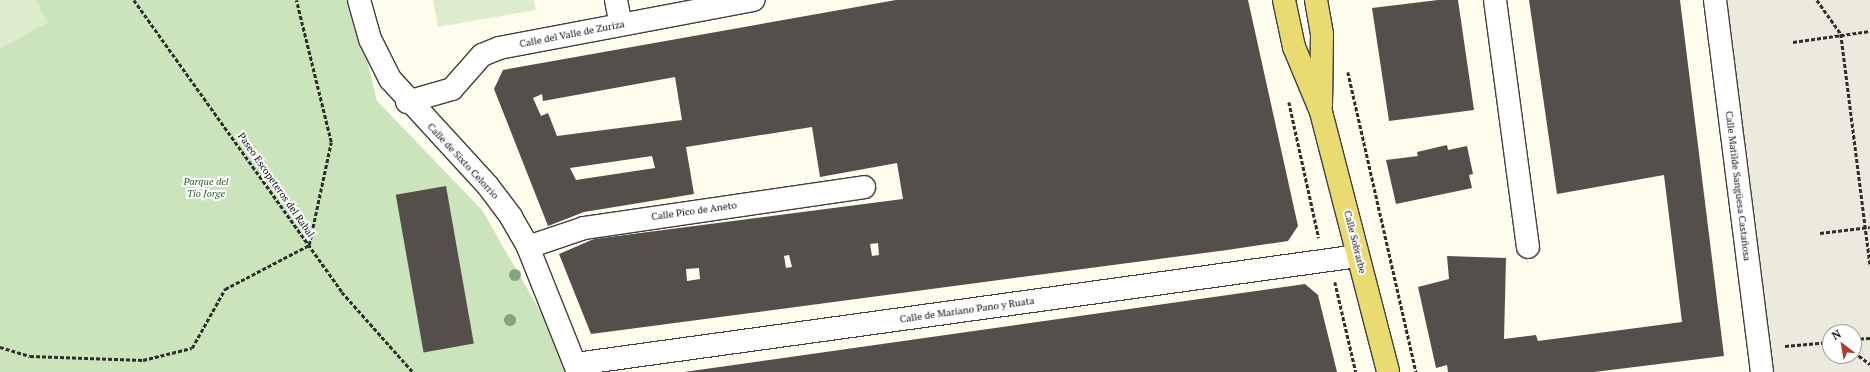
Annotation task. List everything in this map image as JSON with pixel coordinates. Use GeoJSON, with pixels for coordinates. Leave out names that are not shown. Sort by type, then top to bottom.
{"type":"FeatureCollection","features":[{"type":"Feature","properties":{"kind":"main road"},"geometry":{"type":"LineString","coordinates":[[1284,0],[1294,47],[1321,112]]}},
{"type":"Feature","properties":{"kind":"main road"},"geometry":{"type":"LineString","coordinates":[[1316,0],[1322,34],[1321,112]]}},
{"type":"Feature","properties":{"kind":"main road","name":"Calle Sobrarbe"},"geometry":{"type":"LineString","coordinates":[[1321,112],[1388,372]]}},
{"type":"Feature","properties":{"kind":"street","name":"Calle de Sixto Celorrio"},"geometry":{"type":"LineString","coordinates":[[359,0],[380,62],[407,102],[488,186],[528,247],[577,368]]}},
{"type":"Feature","properties":{"kind":"street"},"geometry":{"type":"LineString","coordinates":[[616,0],[621,25]]}},
{"type":"Feature","properties":{"kind":"street","name":"Calle del Valle de Zuriza"},"geometry":{"type":"LineString","coordinates":[[407,102],[452,89],[475,62],[490,51],[754,0]]}},
{"type":"Feature","properties":{"kind":"street"},"geometry":{"type":"LineString","coordinates":[[1494,0],[1528,247]]}},
{"type":"Feature","properties":{"kind":"street","name":"Calle Matilde Sangüesa Castañosa"},"geometry":{"type":"LineString","coordinates":[[1715,0],[1762,372]]}},
{"type":"Feature","properties":{"kind":"street","name":"Calle Pico de Aneto"},"geometry":{"type":"LineString","coordinates":[[528,247],[584,228],[864,187]]}},
{"type":"Feature","properties":{"kind":"street","name":"Calle de Mariano Pano y Ruata"},"geometry":{"type":"LineString","coordinates":[[577,368],[1358,256]]}},
{"type":"Feature","properties":{"kind":"path","name":"Paseo Escopeteros del Rabal"},"geometry":{"type":"LineString","coordinates":[[134,0],[342,292],[413,372]]}},
{"type":"Feature","properties":{"kind":"path"},"geometry":{"type":"LineString","coordinates":[[0,347],[30,356],[143,360],[192,348],[225,289],[309,245],[331,142],[296,0]]}},
{"type":"Feature","properties":{"kind":"path"},"geometry":{"type":"LineString","coordinates":[[1817,0],[1841,34],[1870,265]]}},
{"type":"Feature","properties":{"kind":"path"},"geometry":{"type":"LineString","coordinates":[[1793,42],[1870,31]]}},
{"type":"Feature","properties":{"kind":"path"},"geometry":{"type":"LineString","coordinates":[[1347,67],[1416,372]]}},
{"type":"Feature","properties":{"kind":"path"},"geometry":{"type":"LineString","coordinates":[[1288,100],[1324,262],[1333,271],[1356,372]]}},
{"type":"Feature","properties":{"kind":"path"},"geometry":{"type":"LineString","coordinates":[[1820,233],[1870,227]]}},
{"type":"Feature","properties":{"kind":"path"},"geometry":{"type":"LineString","coordinates":[[1785,346],[1822,343]]}},
{"type":"Feature","properties":{"kind":"green space","name":"Parque del Tío Jorge"},"geometry":{"type":"Polygon","coordinates":[[[0,0],[353,0],[377,101],[482,210],[562,349],[571,372],[0,372],[0,0]]]}},
{"type":"Feature","properties":{"kind":"green space"},"geometry":{"type":"Polygon","coordinates":[[[0,0],[35,0],[48,22],[0,49],[0,0]]]}},
{"type":"Feature","properties":{"kind":"green space"},"geometry":{"type":"Polygon","coordinates":[[[433,0],[534,0],[536,10],[438,27],[433,0]]]}},
{"type":"Feature","properties":{"kind":"shaded area"},"geometry":{"type":"Polygon","coordinates":[[[1716,0],[1870,0],[1870,372],[1762,372],[1716,0]]]}},
{"type":"Feature","properties":{"kind":"building"},"geometry":{"type":"Polygon","coordinates":[[[896,0],[1248,0],[1298,226],[1288,241],[591,334],[559,254],[594,239],[903,199],[897,163],[820,177],[812,127],[686,147],[694,194],[584,212],[548,226],[494,89],[503,70],[896,0]],[[675,77],[543,101],[542,94],[533,98],[541,116],[548,113],[557,136],[682,120],[675,77]],[[652,156],[570,168],[576,180],[655,168],[652,156]],[[878,243],[870,244],[872,256],[879,255],[878,243]],[[789,255],[784,256],[786,268],[792,267],[789,255]],[[699,268],[686,269],[687,281],[700,279],[699,268]]]}},
{"type":"Feature","properties":{"kind":"building"},"geometry":{"type":"Polygon","coordinates":[[[1438,0],[1458,0],[1474,110],[1389,121],[1372,8],[1438,0]]]}},
{"type":"Feature","properties":{"kind":"building"},"geometry":{"type":"Polygon","coordinates":[[[1529,0],[1680,0],[1724,356],[1594,372],[1448,372],[1447,365],[1436,368],[1418,287],[1449,279],[1447,256],[1506,258],[1504,339],[1536,335],[1538,341],[1682,322],[1664,175],[1557,194],[1529,0]]]}},
{"type":"Feature","properties":{"kind":"building"},"geometry":{"type":"Polygon","coordinates":[[[1447,145],[1448,150],[1467,146],[1473,174],[1469,175],[1472,188],[1396,204],[1386,160],[1418,156],[1417,152],[1447,145]]]}},
{"type":"Feature","properties":{"kind":"building"},"geometry":{"type":"Polygon","coordinates":[[[446,186],[474,344],[424,352],[396,195],[446,186]]]}},
{"type":"Feature","properties":{"kind":"building"},"geometry":{"type":"Polygon","coordinates":[[[1305,284],[1318,295],[1337,372],[684,372],[1305,284]]]}}]}
